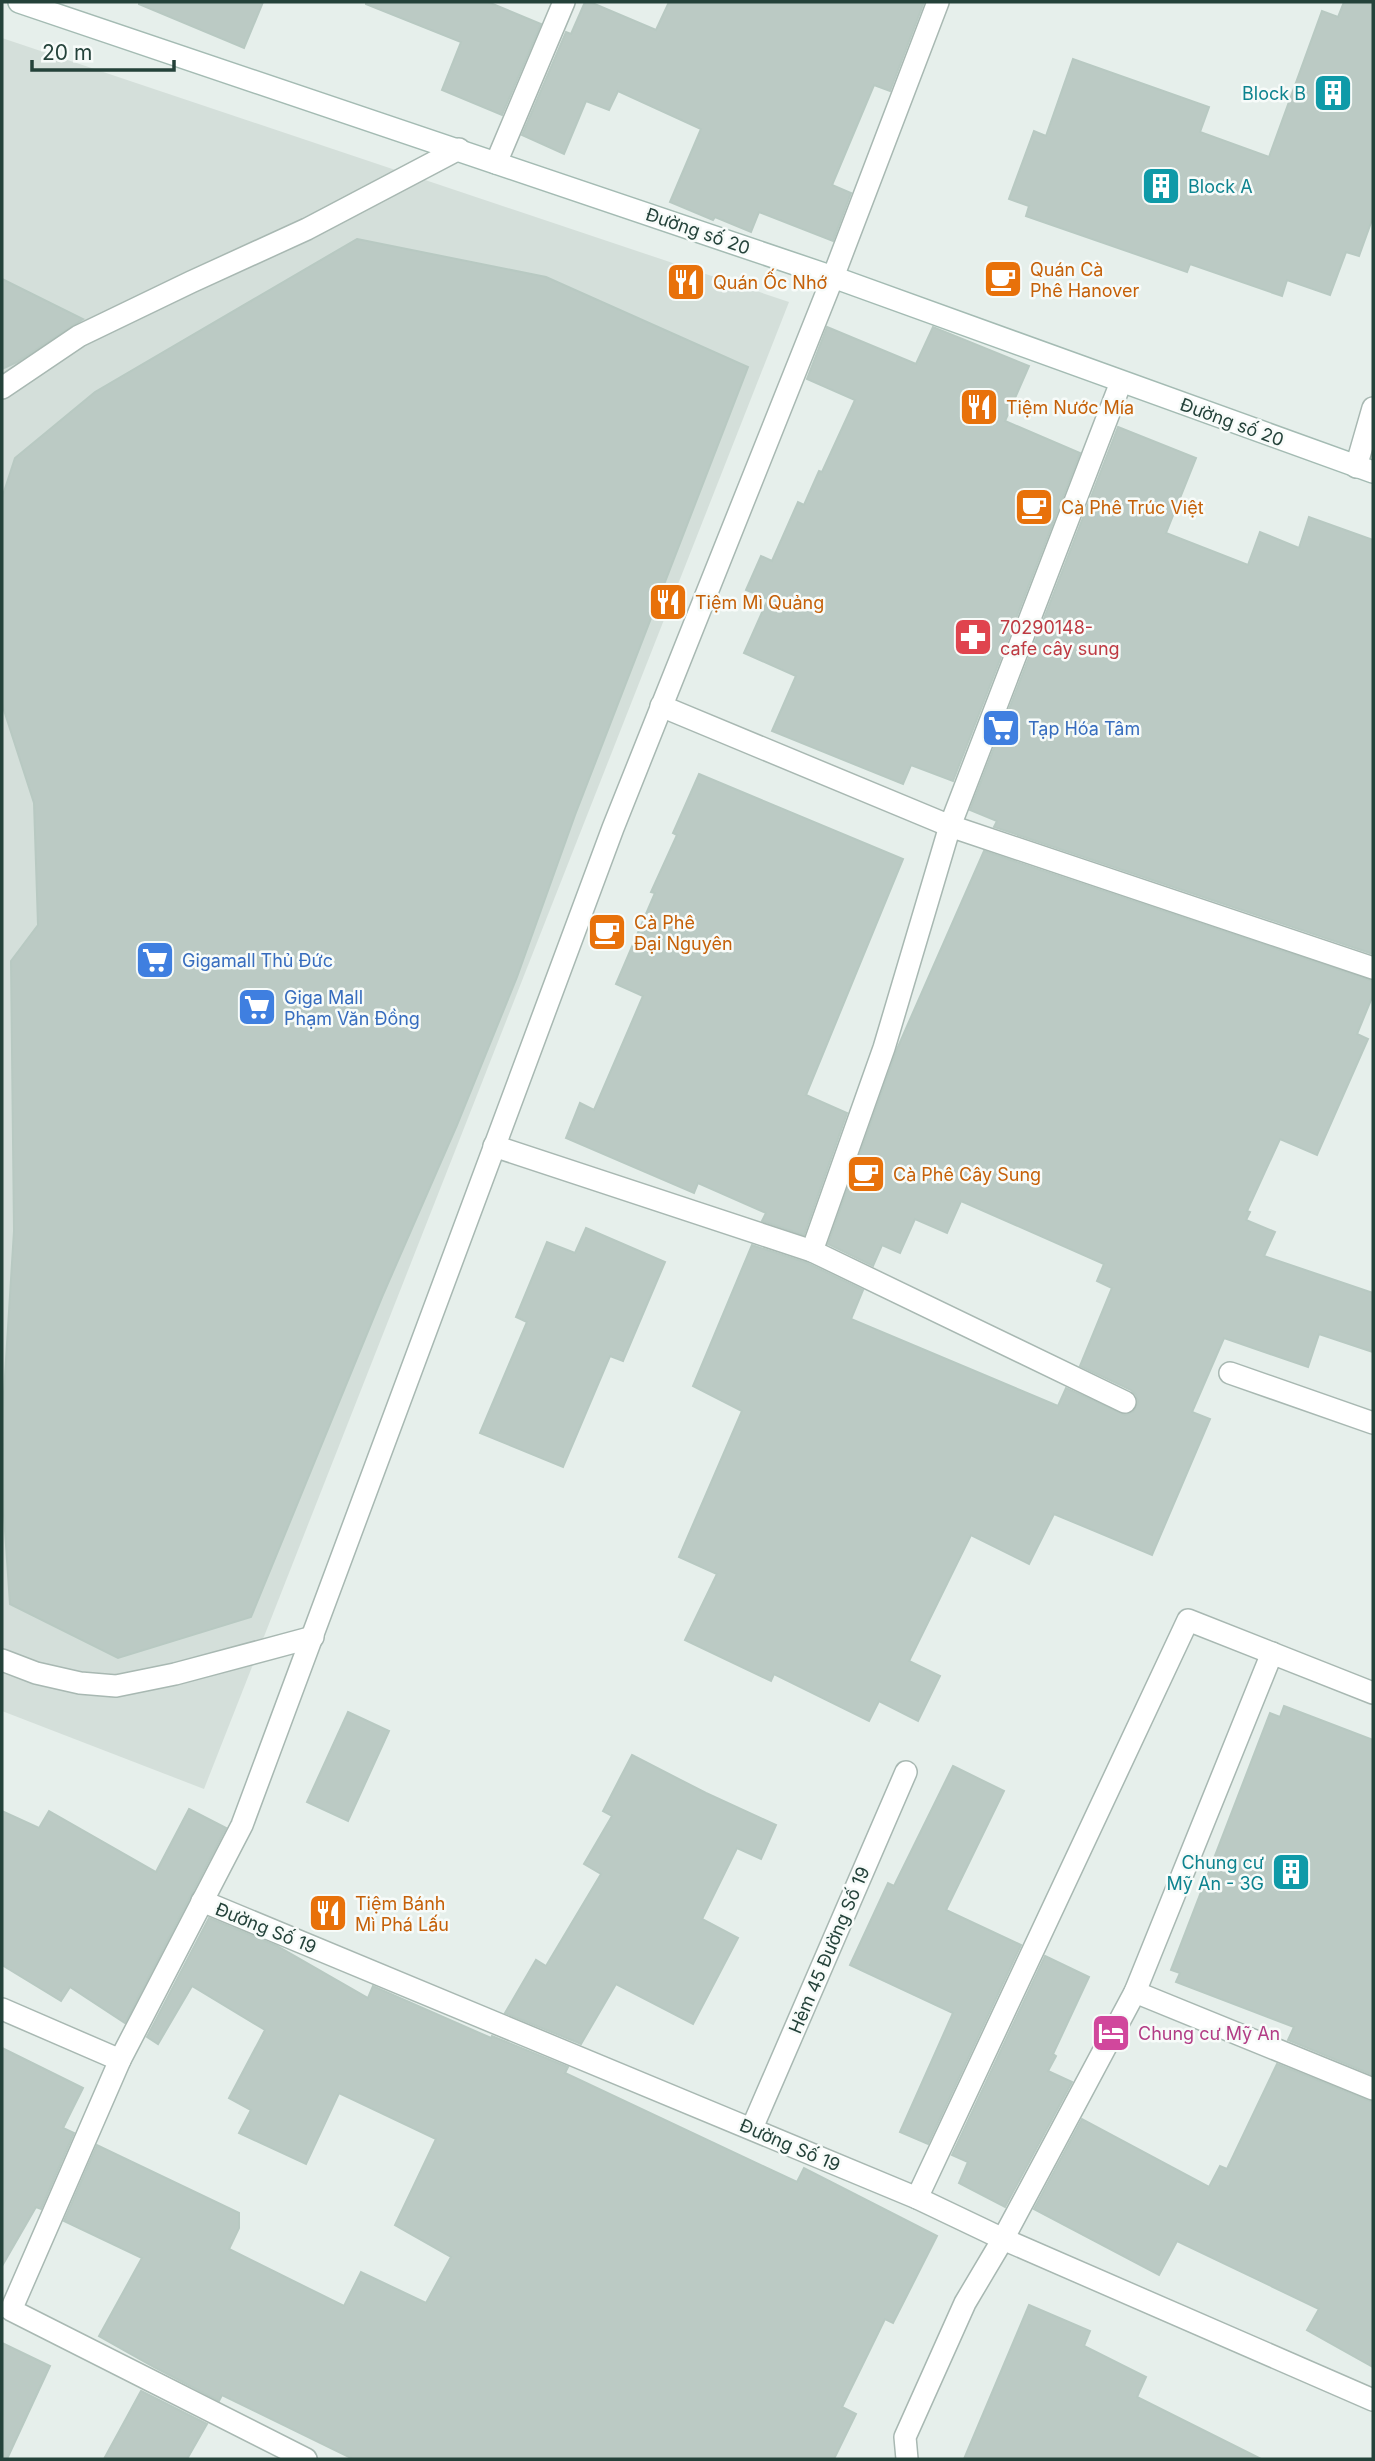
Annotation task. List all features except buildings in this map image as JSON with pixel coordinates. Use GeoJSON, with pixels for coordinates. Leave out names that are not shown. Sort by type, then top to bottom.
{"type":"FeatureCollection","features":[{"type":"Feature","properties":{"kind":"street","name":"Đường số 20"},"geometry":{"type":"LineString","coordinates":[[19,2],[48,6],[496,163],[833,277],[1365,470]]}},
{"type":"Feature","properties":{"kind":"street"},"geometry":{"type":"LineString","coordinates":[[496,163],[564,2]]}},
{"type":"Feature","properties":{"kind":"street"},"geometry":{"type":"LineString","coordinates":[[306,2459],[6,2309],[120,2060],[242,1825],[613,828],[833,277],[938,2]]}},
{"type":"Feature","properties":{"kind":"street"},"geometry":{"type":"LineString","coordinates":[[2,388],[79,336],[307,229],[459,149]]}},
{"type":"Feature","properties":{"kind":"street"},"geometry":{"type":"LineString","coordinates":[[812,1251],[884,1048],[950,826],[1121,382]]}},
{"type":"Feature","properties":{"kind":"street"},"geometry":{"type":"LineString","coordinates":[[1365,470],[1373,408]]}},
{"type":"Feature","properties":{"kind":"street"},"geometry":{"type":"LineString","coordinates":[[661,706],[950,826],[1373,968]]}},
{"type":"Feature","properties":{"kind":"street"},"geometry":{"type":"LineString","coordinates":[[494,1146],[812,1251],[1125,1402]]}},
{"type":"Feature","properties":{"kind":"street"},"geometry":{"type":"LineString","coordinates":[[1230,1373],[1373,1423]]}},
{"type":"Feature","properties":{"kind":"street"},"geometry":{"type":"LineString","coordinates":[[917,2198],[1188,1620],[1373,1693]]}},
{"type":"Feature","properties":{"kind":"street"},"geometry":{"type":"LineString","coordinates":[[2,1660],[36,1673],[80,1683],[116,1686],[176,1674],[313,1637]]}},
{"type":"Feature","properties":{"kind":"street"},"geometry":{"type":"LineString","coordinates":[[907,2459],[905,2437],[965,2303],[1003,2239],[1135,1992],[1272,1653]]}},
{"type":"Feature","properties":{"kind":"street","name":"Hẻm 45 Đường Số 19"},"geometry":{"type":"LineString","coordinates":[[752,2128],[906,1772]]}},
{"type":"Feature","properties":{"kind":"street","name":"Đường Số 19"},"geometry":{"type":"LineString","coordinates":[[202,1901],[917,2198],[1003,2239],[1373,2400]]}},
{"type":"Feature","properties":{"kind":"street"},"geometry":{"type":"LineString","coordinates":[[1135,1992],[1373,2089]]}},
{"type":"Feature","properties":{"kind":"street"},"geometry":{"type":"LineString","coordinates":[[2,2009],[120,2060]]}},
{"type":"Feature","properties":{"kind":"shaded area","name":"Giga Mall Phạm Văn Đồng"},"geometry":{"type":"Polygon","coordinates":[[[2,38],[789,302],[204,1789],[2,1711],[2,38]]]}},
{"type":"Feature","properties":{"kind":"place","name":"Block B"},"geometry":{"type":"Point","coordinates":[1333,93]}},
{"type":"Feature","properties":{"kind":"place","name":"Block A"},"geometry":{"type":"Point","coordinates":[1161,186]}},
{"type":"Feature","properties":{"kind":"place","name":"Quán Cà Phê Hanover"},"geometry":{"type":"Point","coordinates":[1003,279]}},
{"type":"Feature","properties":{"kind":"place","name":"Quán Ốc Nhớ"},"geometry":{"type":"Point","coordinates":[686,282]}},
{"type":"Feature","properties":{"kind":"place","name":"Tiệm Nước Mía"},"geometry":{"type":"Point","coordinates":[979,407]}},
{"type":"Feature","properties":{"kind":"place","name":"Cà Phê Trúc Việt"},"geometry":{"type":"Point","coordinates":[1034,507]}},
{"type":"Feature","properties":{"kind":"place","name":"Tiệm Mì Quảng"},"geometry":{"type":"Point","coordinates":[668,602]}},
{"type":"Feature","properties":{"kind":"place","name":"70290148- cafe cây sung"},"geometry":{"type":"Point","coordinates":[973,637]}},
{"type":"Feature","properties":{"kind":"place","name":"Tạp Hóa Tâm"},"geometry":{"type":"Point","coordinates":[1001,728]}},
{"type":"Feature","properties":{"kind":"place","name":"Cà Phê Đại Nguyên"},"geometry":{"type":"Point","coordinates":[607,932]}},
{"type":"Feature","properties":{"kind":"place","name":"Gigamall Thủ Đức"},"geometry":{"type":"Point","coordinates":[155,960]}},
{"type":"Feature","properties":{"kind":"place","name":"Giga Mall Phạm Văn Đồng"},"geometry":{"type":"Point","coordinates":[257,1007]}},
{"type":"Feature","properties":{"kind":"place","name":"Cà Phê Cây Sung"},"geometry":{"type":"Point","coordinates":[866,1174]}},
{"type":"Feature","properties":{"kind":"place","name":"Chung cư Mỹ An - 3G"},"geometry":{"type":"Point","coordinates":[1291,1872]}},
{"type":"Feature","properties":{"kind":"place","name":"Tiệm Bánh Mì Phá Lấu"},"geometry":{"type":"Point","coordinates":[328,1913]}},
{"type":"Feature","properties":{"kind":"place","name":"Chung cư Mỹ An"},"geometry":{"type":"Point","coordinates":[1111,2033]}}]}
